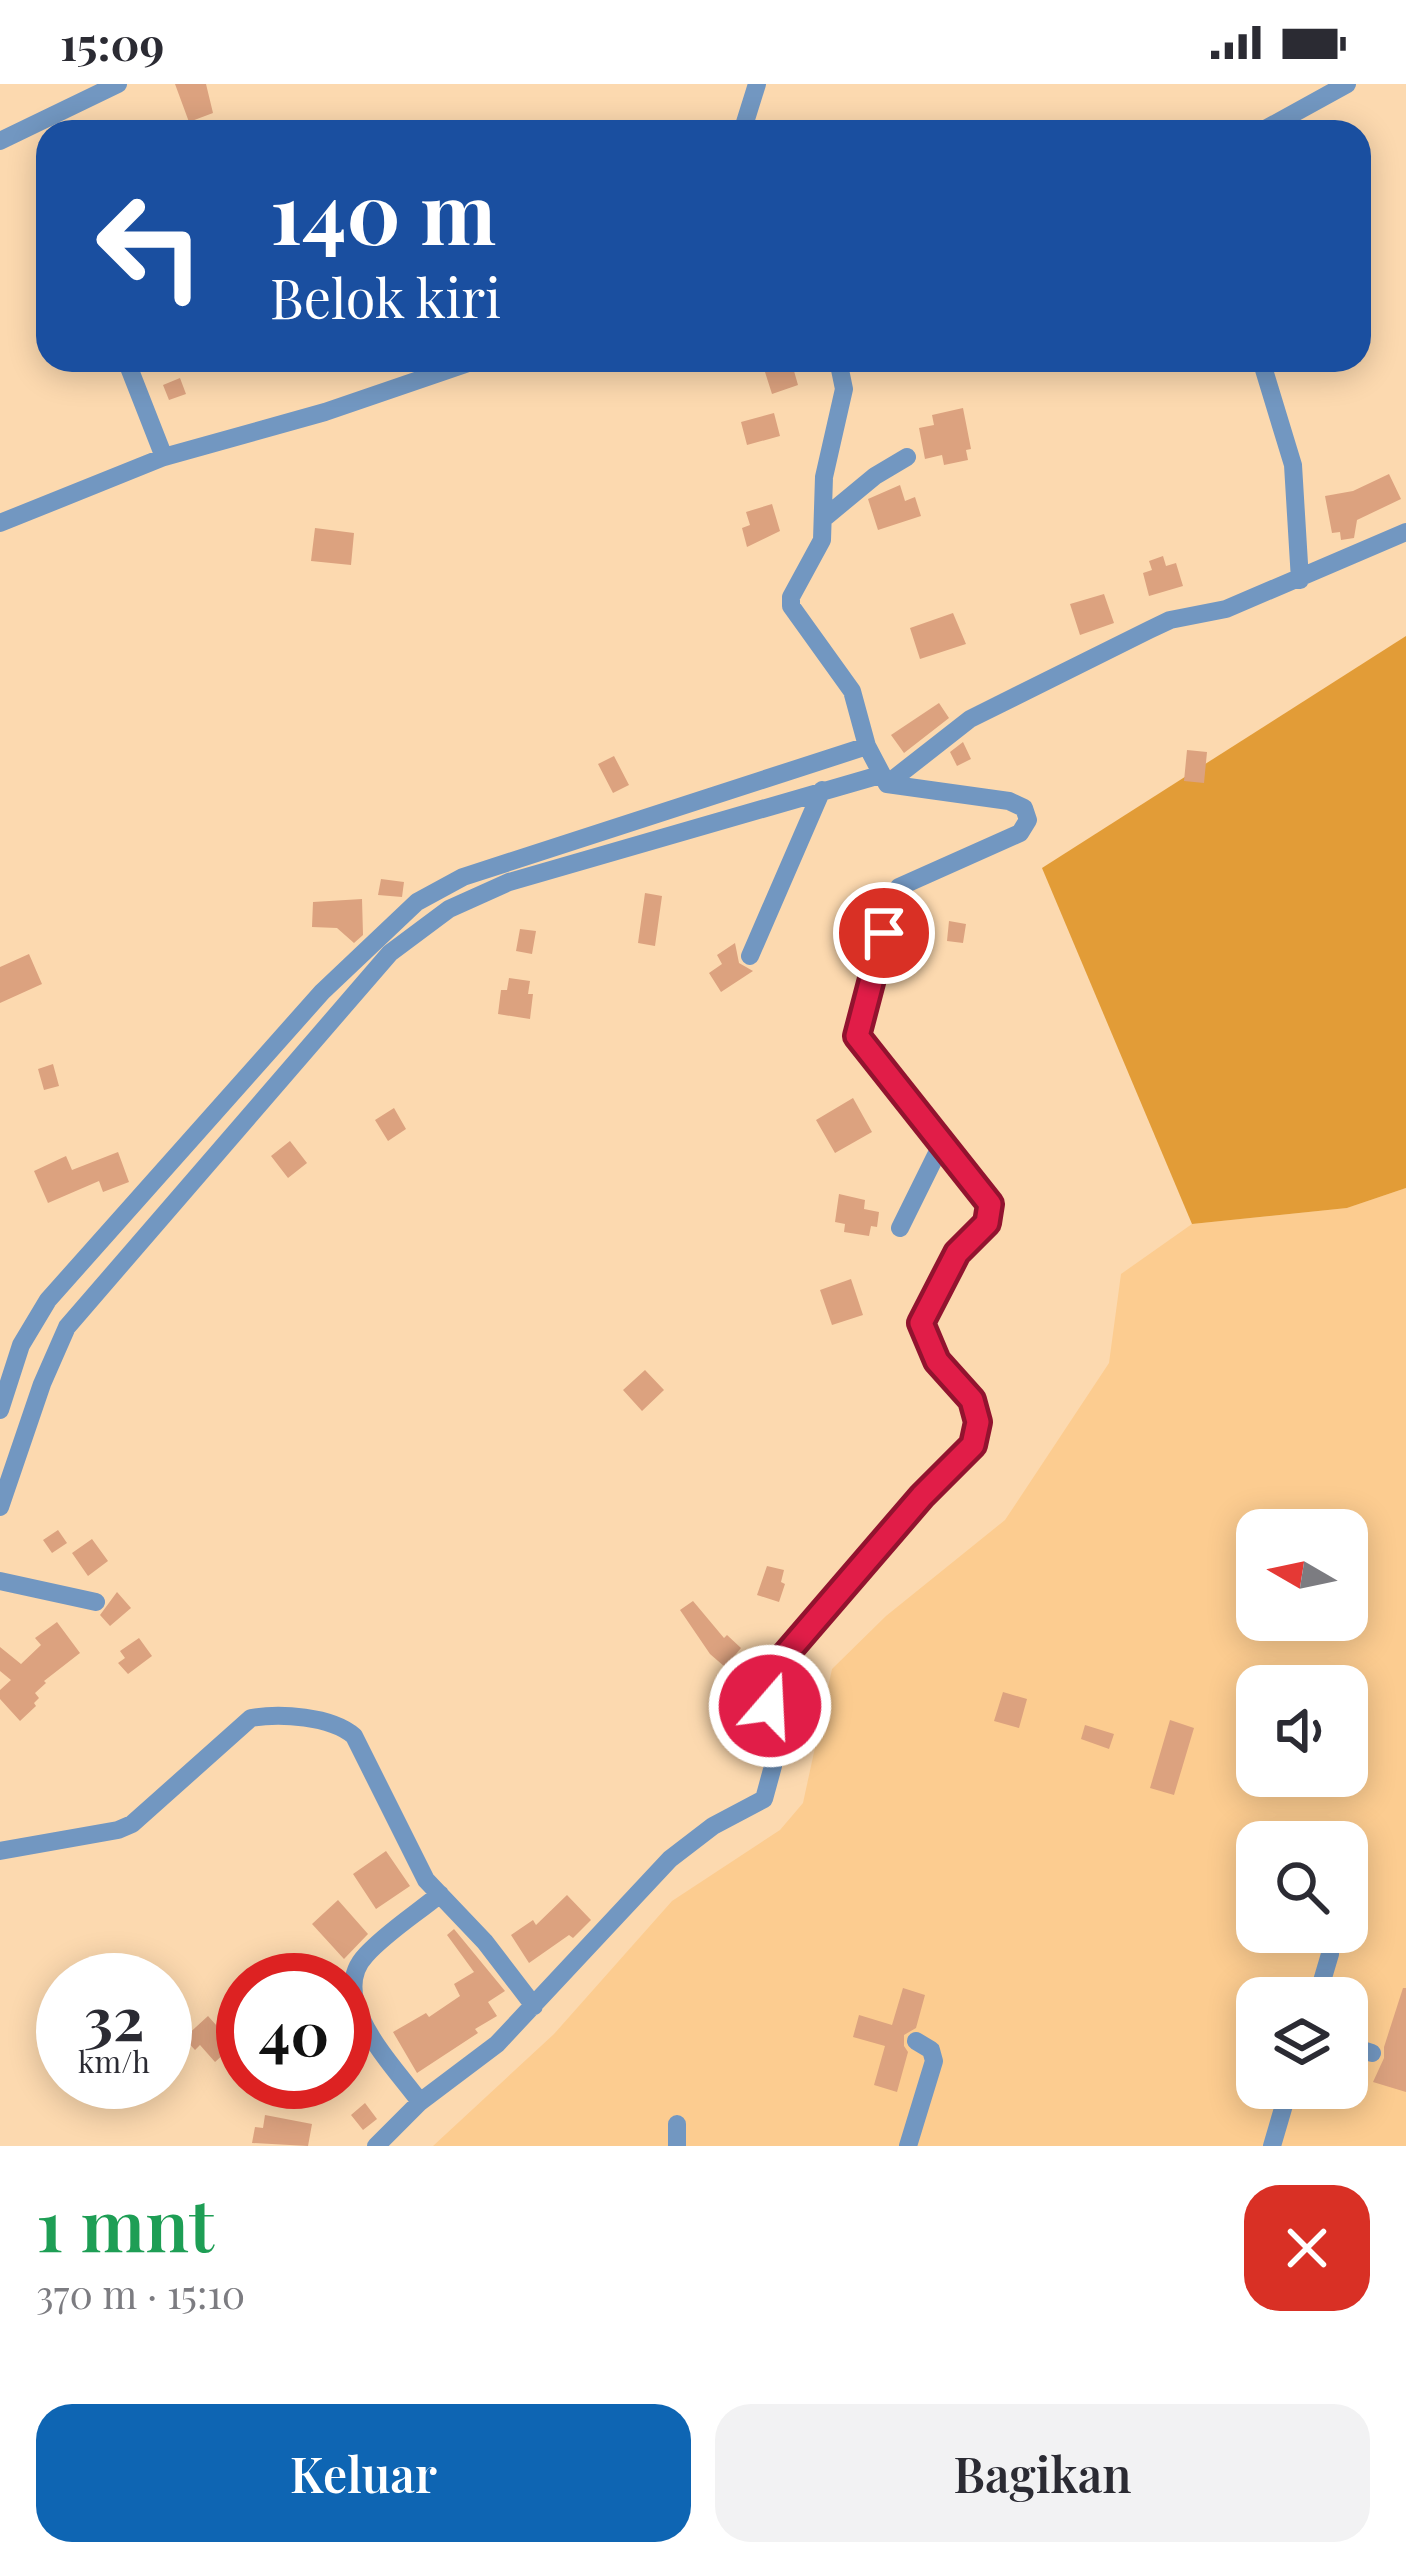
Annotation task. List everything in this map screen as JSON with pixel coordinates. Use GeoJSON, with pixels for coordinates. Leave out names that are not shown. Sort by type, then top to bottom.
{"type":"FeatureCollection","features":[{"type":"Feature","properties":{"kind":"street"},"geometry":{"type":"LineString","coordinates":[[47,120],[118,84]]}},
{"type":"Feature","properties":{"kind":"street"},"geometry":{"type":"LineString","coordinates":[[746,120],[757,84]]}},
{"type":"Feature","properties":{"kind":"street"},"geometry":{"type":"LineString","coordinates":[[1282,120],[1347,84]]}},
{"type":"Feature","properties":{"kind":"street"},"geometry":{"type":"LineString","coordinates":[[69,110],[71,120]]}},
{"type":"Feature","properties":{"kind":"street"},"geometry":{"type":"LineString","coordinates":[[0,141],[36,125]]}},
{"type":"Feature","properties":{"kind":"street"},"geometry":{"type":"LineString","coordinates":[[131,372],[164,457]]}},
{"type":"Feature","properties":{"kind":"street"},"geometry":{"type":"LineString","coordinates":[[0,523],[164,457],[325,412],[442,372]]}},
{"type":"Feature","properties":{"kind":"street"},"geometry":{"type":"LineString","coordinates":[[840,372],[844,389],[824,477],[820,545],[790,601],[852,691],[867,746],[883,779]]}},
{"type":"Feature","properties":{"kind":"street"},"geometry":{"type":"LineString","coordinates":[[1265,372],[1293,465],[1300,580]]}},
{"type":"Feature","properties":{"kind":"street"},"geometry":{"type":"LineString","coordinates":[[823,519],[875,476],[907,457]]}},
{"type":"Feature","properties":{"kind":"street"},"geometry":{"type":"LineString","coordinates":[[883,779],[1004,700],[1164,622],[1226,610],[1406,532]]}},
{"type":"Feature","properties":{"kind":"street"},"geometry":{"type":"LineString","coordinates":[[0,1410],[21,1345],[48,1300],[322,992],[417,902],[463,877],[867,746]]}},
{"type":"Feature","properties":{"kind":"street"},"geometry":{"type":"LineString","coordinates":[[1,1499],[68,1327],[338,1011],[410,934],[464,901],[509,882],[822,790],[883,779],[1009,801],[1024,808],[1028,820],[1020,833],[899,887],[860,1020],[860,1042],[986,1198],[991,1211],[987,1223],[957,1253],[921,1323],[937,1361],[972,1400],[978,1422],[973,1445],[922,1496],[786,1654],[771,1691],[772,1766],[764,1799],[713,1826],[670,1858],[496,2044],[420,2102],[376,2146]]}},
{"type":"Feature","properties":{"kind":"street"},"geometry":{"type":"LineString","coordinates":[[750,956],[822,790]]}},
{"type":"Feature","properties":{"kind":"street"},"geometry":{"type":"LineString","coordinates":[[900,1228],[942,1143]]}},
{"type":"Feature","properties":{"kind":"street"},"geometry":{"type":"LineString","coordinates":[[0,1581],[96,1602]]}},
{"type":"Feature","properties":{"kind":"street"},"geometry":{"type":"LineString","coordinates":[[0,1851],[132,1824],[242,1722],[266,1715],[333,1723],[354,1736],[414,1862],[534,2006]]}},
{"type":"Feature","properties":{"kind":"street"},"geometry":{"type":"LineString","coordinates":[[420,2102],[360,2016],[352,1976],[364,1956],[440,1894]]}},
{"type":"Feature","properties":{"kind":"street"},"geometry":{"type":"LineString","coordinates":[[1323,1977],[1330,1954]]}},
{"type":"Feature","properties":{"kind":"street"},"geometry":{"type":"LineString","coordinates":[[908,2146],[934,2061],[928,2046],[916,2041]]}},
{"type":"Feature","properties":{"kind":"street"},"geometry":{"type":"LineString","coordinates":[[1368,2052],[1372,2053]]}},
{"type":"Feature","properties":{"kind":"street"},"geometry":{"type":"LineString","coordinates":[[1272,2146],[1283,2109]]}},
{"type":"Feature","properties":{"kind":"street"},"geometry":{"type":"LineString","coordinates":[[677,2124],[677,2146]]}},
{"type":"Feature","properties":{"kind":"shaded area"},"geometry":{"type":"Polygon","coordinates":[[[1406,636],[1406,1188],[1347,1208],[1192,1224],[1042,868],[1406,636]]]}},
{"type":"Feature","properties":{"kind":"shaded area"},"geometry":{"type":"Polygon","coordinates":[[[1406,1188],[1406,2146],[433,2146],[554,2034],[672,1901],[780,1830],[803,1803],[832,1669],[886,1616],[1005,1520],[1109,1363],[1121,1274],[1192,1224],[1347,1208],[1406,1188]]]}},
{"type":"Feature","properties":{"kind":"building"},"geometry":{"type":"Polygon","coordinates":[[[175,84],[206,84],[213,113],[188,120],[175,84]]]}},
{"type":"Feature","properties":{"kind":"building"},"geometry":{"type":"Polygon","coordinates":[[[765,372],[794,372],[798,385],[772,394],[765,372]]]}},
{"type":"Feature","properties":{"kind":"building"},"geometry":{"type":"Polygon","coordinates":[[[180,378],[186,394],[169,400],[163,385],[180,378]]]}},
{"type":"Feature","properties":{"kind":"building"},"geometry":{"type":"Polygon","coordinates":[[[963,408],[971,449],[966,450],[968,460],[944,465],[942,455],[925,459],[919,428],[934,425],[932,415],[963,408]]]}},
{"type":"Feature","properties":{"kind":"building"},"geometry":{"type":"Polygon","coordinates":[[[774,413],[780,436],[747,445],[741,422],[774,413]]]}},
{"type":"Feature","properties":{"kind":"building"},"geometry":{"type":"Polygon","coordinates":[[[1389,474],[1401,499],[1357,520],[1354,538],[1341,540],[1340,532],[1332,533],[1325,496],[1353,491],[1389,474]]]}},
{"type":"Feature","properties":{"kind":"building"},"geometry":{"type":"Polygon","coordinates":[[[900,485],[905,501],[915,497],[921,516],[878,530],[868,499],[900,485]]]}},
{"type":"Feature","properties":{"kind":"building"},"geometry":{"type":"Polygon","coordinates":[[[772,504],[780,531],[747,547],[742,528],[750,525],[746,512],[772,504]]]}},
{"type":"Feature","properties":{"kind":"building"},"geometry":{"type":"Polygon","coordinates":[[[315,528],[354,533],[351,565],[311,561],[315,528]]]}},
{"type":"Feature","properties":{"kind":"building"},"geometry":{"type":"Polygon","coordinates":[[[1163,556],[1166,566],[1176,563],[1183,586],[1149,596],[1143,573],[1152,570],[1149,561],[1163,556]]]}},
{"type":"Feature","properties":{"kind":"building"},"geometry":{"type":"Polygon","coordinates":[[[1104,594],[1114,623],[1080,635],[1070,604],[1104,594]]]}},
{"type":"Feature","properties":{"kind":"building"},"geometry":{"type":"Polygon","coordinates":[[[953,613],[966,644],[920,659],[910,628],[953,613]]]}},
{"type":"Feature","properties":{"kind":"building"},"geometry":{"type":"Polygon","coordinates":[[[939,703],[949,718],[904,753],[891,735],[939,703]]]}},
{"type":"Feature","properties":{"kind":"building"},"geometry":{"type":"Polygon","coordinates":[[[963,742],[971,759],[957,766],[950,752],[963,742]]]}},
{"type":"Feature","properties":{"kind":"building"},"geometry":{"type":"Polygon","coordinates":[[[1187,750],[1207,752],[1204,783],[1184,781],[1187,750]]]}},
{"type":"Feature","properties":{"kind":"building"},"geometry":{"type":"Polygon","coordinates":[[[614,756],[629,785],[613,793],[598,764],[614,756]]]}},
{"type":"Feature","properties":{"kind":"building"},"geometry":{"type":"Polygon","coordinates":[[[381,879],[404,882],[402,897],[378,895],[381,879]]]}},
{"type":"Feature","properties":{"kind":"building"},"geometry":{"type":"Polygon","coordinates":[[[645,893],[662,896],[655,946],[638,943],[645,893]]]}},
{"type":"Feature","properties":{"kind":"building"},"geometry":{"type":"Polygon","coordinates":[[[362,899],[363,935],[354,943],[337,928],[312,927],[313,902],[362,899]]]}},
{"type":"Feature","properties":{"kind":"building"},"geometry":{"type":"Polygon","coordinates":[[[949,921],[966,924],[963,943],[947,941],[949,921]]]}},
{"type":"Feature","properties":{"kind":"building"},"geometry":{"type":"Polygon","coordinates":[[[520,929],[536,931],[532,954],[516,951],[520,929]]]}},
{"type":"Feature","properties":{"kind":"building"},"geometry":{"type":"Polygon","coordinates":[[[735,943],[739,963],[753,971],[721,992],[709,973],[722,964],[717,955],[735,943]]]}},
{"type":"Feature","properties":{"kind":"building"},"geometry":{"type":"Polygon","coordinates":[[[29,954],[42,984],[0,1003],[0,967],[29,954]]]}},
{"type":"Feature","properties":{"kind":"building"},"geometry":{"type":"Polygon","coordinates":[[[509,978],[530,981],[530,1019],[498,1014],[501,990],[507,990],[509,978]]]}},
{"type":"Feature","properties":{"kind":"building"},"geometry":{"type":"Polygon","coordinates":[[[53,1064],[59,1086],[44,1090],[38,1069],[53,1064]]]}},
{"type":"Feature","properties":{"kind":"building"},"geometry":{"type":"Polygon","coordinates":[[[853,1098],[872,1132],[835,1153],[816,1120],[853,1098]]]}},
{"type":"Feature","properties":{"kind":"building"},"geometry":{"type":"Polygon","coordinates":[[[394,1108],[406,1129],[388,1141],[375,1120],[394,1108]]]}},
{"type":"Feature","properties":{"kind":"building"},"geometry":{"type":"Polygon","coordinates":[[[290,1141],[307,1163],[288,1178],[271,1156],[290,1141]]]}},
{"type":"Feature","properties":{"kind":"building"},"geometry":{"type":"Polygon","coordinates":[[[118,1152],[129,1182],[103,1192],[99,1181],[48,1203],[34,1171],[66,1156],[72,1170],[118,1152]]]}},
{"type":"Feature","properties":{"kind":"building"},"geometry":{"type":"Polygon","coordinates":[[[839,1194],[865,1200],[864,1209],[879,1212],[877,1227],[871,1226],[869,1236],[844,1232],[845,1224],[835,1222],[839,1194]]]}},
{"type":"Feature","properties":{"kind":"building"},"geometry":{"type":"Polygon","coordinates":[[[851,1279],[863,1315],[832,1325],[820,1290],[851,1279]]]}},
{"type":"Feature","properties":{"kind":"building"},"geometry":{"type":"Polygon","coordinates":[[[645,1370],[664,1390],[642,1411],[623,1390],[645,1370]]]}},
{"type":"Feature","properties":{"kind":"building"},"geometry":{"type":"Polygon","coordinates":[[[58,1530],[67,1543],[52,1553],[43,1540],[58,1530]]]}},
{"type":"Feature","properties":{"kind":"building"},"geometry":{"type":"Polygon","coordinates":[[[92,1539],[108,1561],[88,1576],[72,1553],[92,1539]]]}},
{"type":"Feature","properties":{"kind":"building"},"geometry":{"type":"Polygon","coordinates":[[[767,1566],[784,1570],[779,1602],[757,1595],[767,1566]]]}},
{"type":"Feature","properties":{"kind":"building"},"geometry":{"type":"Polygon","coordinates":[[[117,1592],[131,1608],[110,1626],[100,1615],[117,1592]]]}},
{"type":"Feature","properties":{"kind":"building"},"geometry":{"type":"Polygon","coordinates":[[[693,1601],[724,1638],[727,1635],[741,1648],[725,1667],[710,1654],[680,1610],[693,1601]]]}},
{"type":"Feature","properties":{"kind":"building"},"geometry":{"type":"Polygon","coordinates":[[[57,1622],[80,1653],[44,1681],[35,1693],[39,1698],[36,1706],[20,1721],[0,1699],[0,1690],[11,1680],[0,1671],[0,1647],[21,1664],[41,1645],[35,1638],[57,1622]]]}},
{"type":"Feature","properties":{"kind":"building"},"geometry":{"type":"Polygon","coordinates":[[[139,1638],[152,1656],[128,1674],[118,1663],[125,1658],[120,1651],[139,1638]]]}},
{"type":"Feature","properties":{"kind":"building"},"geometry":{"type":"Polygon","coordinates":[[[1003,1692],[1027,1699],[1019,1728],[994,1721],[1003,1692]]]}},
{"type":"Feature","properties":{"kind":"building"},"geometry":{"type":"Polygon","coordinates":[[[1170,1720],[1194,1728],[1174,1795],[1150,1788],[1170,1720]]]}},
{"type":"Feature","properties":{"kind":"building"},"geometry":{"type":"Polygon","coordinates":[[[1085,1725],[1114,1734],[1109,1749],[1081,1739],[1085,1725]]]}},
{"type":"Feature","properties":{"kind":"building"},"geometry":{"type":"Polygon","coordinates":[[[386,1851],[410,1886],[376,1909],[353,1874],[386,1851]]]}},
{"type":"Feature","properties":{"kind":"building"},"geometry":{"type":"Polygon","coordinates":[[[567,1895],[591,1920],[573,1938],[569,1935],[529,1963],[511,1935],[533,1920],[536,1925],[567,1895]]]}},
{"type":"Feature","properties":{"kind":"building"},"geometry":{"type":"Polygon","coordinates":[[[338,1900],[368,1934],[350,1953],[339,1953],[312,1924],[338,1900]]]}},
{"type":"Feature","properties":{"kind":"building"},"geometry":{"type":"Polygon","coordinates":[[[454,1929],[505,1991],[488,2002],[497,2016],[417,2073],[393,2032],[426,2013],[429,2017],[460,1996],[454,1984],[474,1972],[447,1935],[454,1929]]]}},
{"type":"Feature","properties":{"kind":"building"},"geometry":{"type":"Polygon","coordinates":[[[903,1988],[925,1995],[916,2028],[904,2035],[908,2052],[897,2092],[874,2085],[885,2046],[853,2037],[859,2015],[892,2025],[903,1988]]]}},
{"type":"Feature","properties":{"kind":"building"},"geometry":{"type":"Polygon","coordinates":[[[1406,1988],[1406,2092],[1373,2082],[1406,1988]]]}},
{"type":"Feature","properties":{"kind":"building"},"geometry":{"type":"Polygon","coordinates":[[[208,2016],[216,2025],[215,2062],[200,2045],[195,2050],[192,2047],[192,2031],[208,2016]]]}},
{"type":"Feature","properties":{"kind":"building"},"geometry":{"type":"Polygon","coordinates":[[[370,2109],[377,2119],[363,2130],[351,2115],[370,2109]]]}},
{"type":"Feature","properties":{"kind":"building"},"geometry":{"type":"Polygon","coordinates":[[[265,2115],[312,2124],[308,2146],[252,2143],[255,2127],[263,2128],[265,2115]]]}},
{"type":"Feature","properties":{"kind":"route"},"geometry":{"type":"LineString","coordinates":[[770,1706],[773,1681],[786,1654],[922,1496],[967,1453],[977,1433],[972,1400],[937,1361],[921,1323],[957,1253],[987,1223],[990,1204],[857,1036],[884,933]]}}]}
